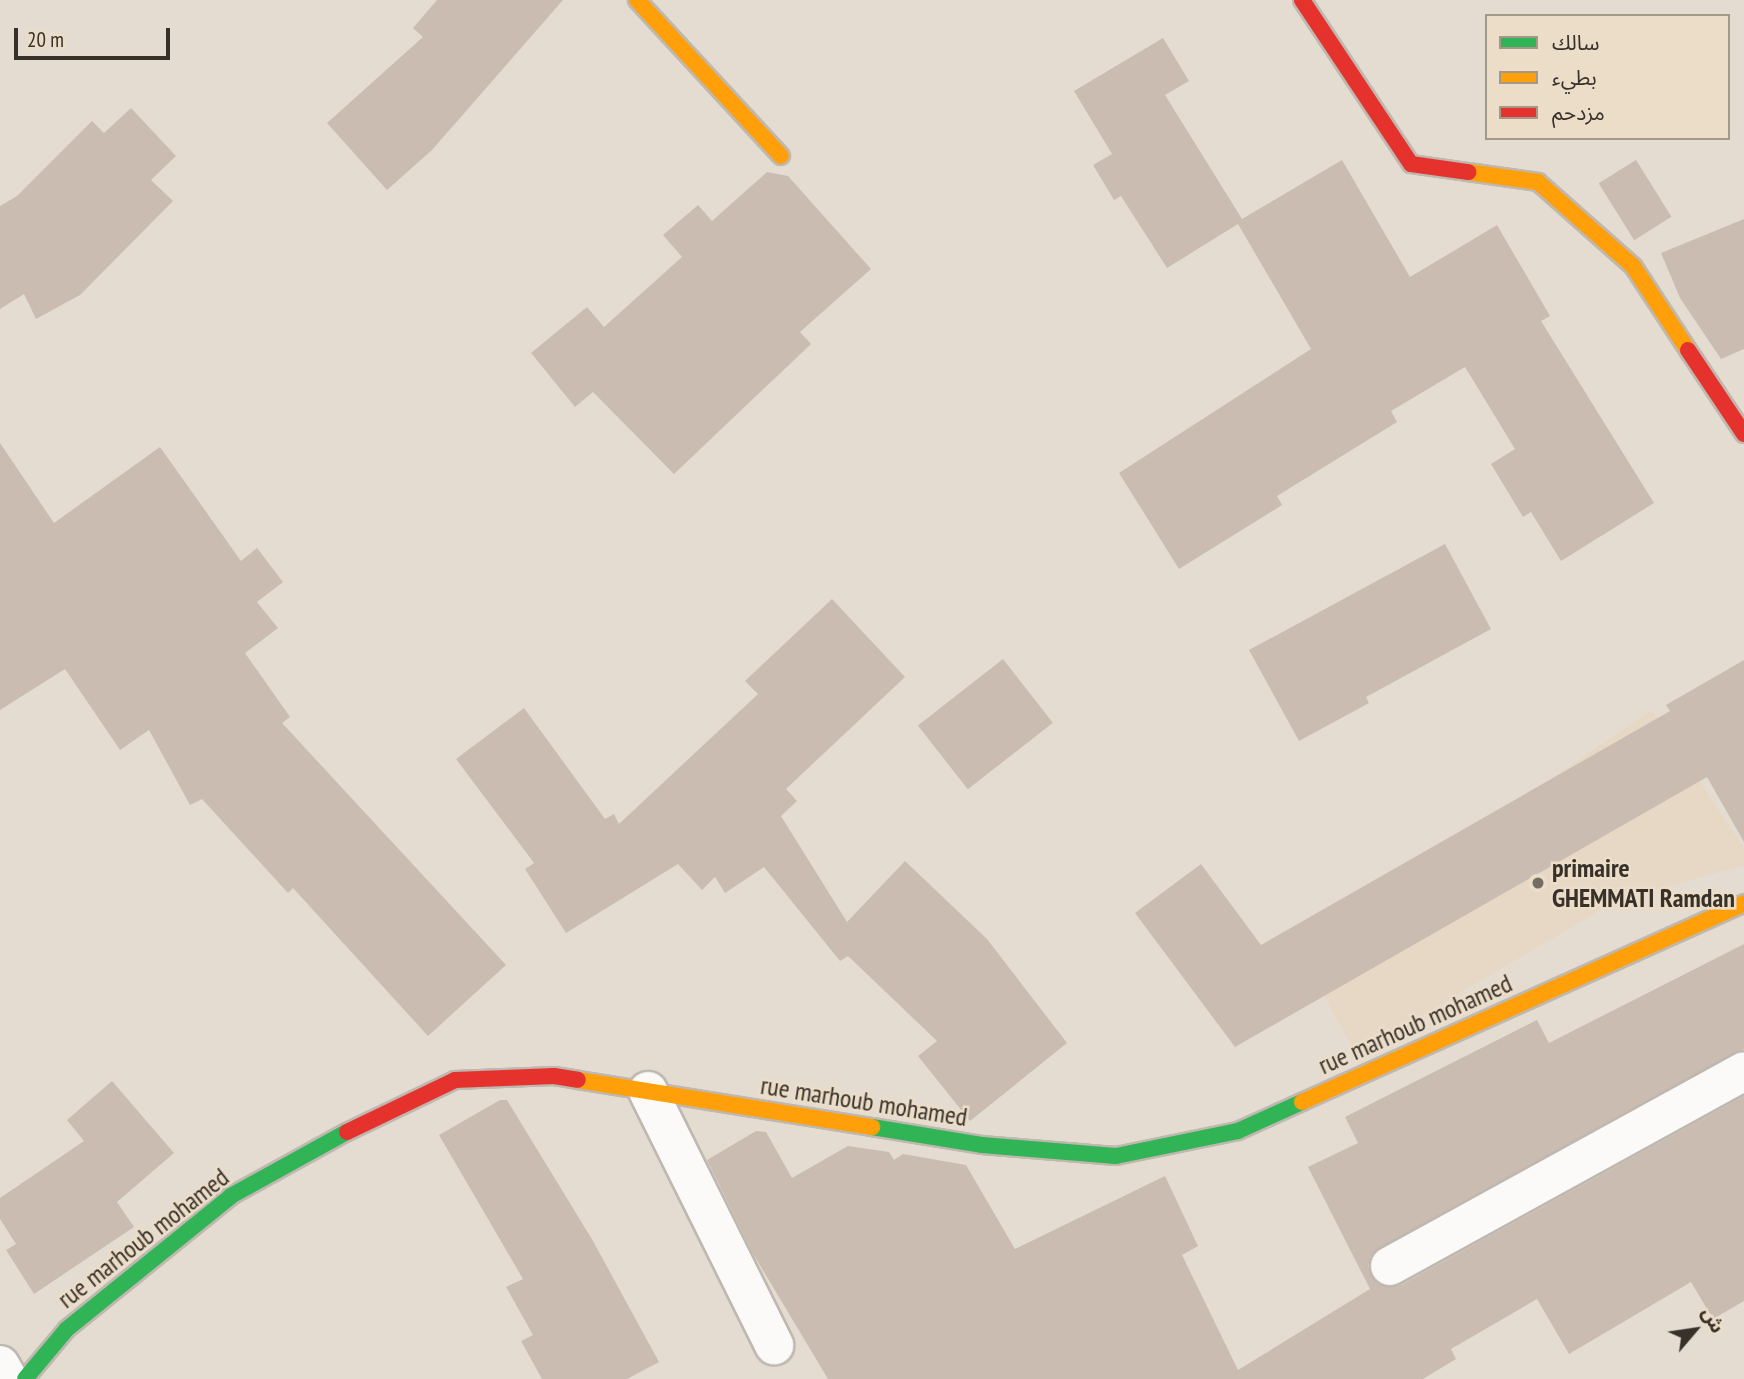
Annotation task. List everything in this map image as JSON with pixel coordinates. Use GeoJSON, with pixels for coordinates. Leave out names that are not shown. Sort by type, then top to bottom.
{"type":"FeatureCollection","features":[{"type":"Feature","properties":{"kind":"street"},"geometry":{"type":"LineString","coordinates":[[637,0],[781,156]]}},
{"type":"Feature","properties":{"kind":"street"},"geometry":{"type":"LineString","coordinates":[[1301,0],[1411,164],[1538,182],[1633,266],[1744,433]]}},
{"type":"Feature","properties":{"kind":"street","name":"rue marhoub mohamed"},"geometry":{"type":"LineString","coordinates":[[25,1379],[67,1329],[231,1196],[334,1139],[455,1080],[554,1076],[982,1145],[1116,1156],[1238,1131],[1744,903]]}},
{"type":"Feature","properties":{"kind":"street"},"geometry":{"type":"LineString","coordinates":[[1390,1266],[1744,1071]]}},
{"type":"Feature","properties":{"kind":"street"},"geometry":{"type":"LineString","coordinates":[[648,1091],[774,1345]]}},
{"type":"Feature","properties":{"kind":"street"},"geometry":{"type":"LineString","coordinates":[[0,1365],[8,1379]]}},
{"type":"Feature","properties":{"kind":"shaded area","name":"primaire GHEMMATI Ramdan"},"geometry":{"type":"Polygon","coordinates":[[[1652,710],[1744,848],[1744,865],[1616,901],[1356,1054],[1298,949],[1652,710]]]}},
{"type":"Feature","properties":{"kind":"building"},"geometry":{"type":"Polygon","coordinates":[[[437,0],[563,0],[432,150],[387,190],[327,123],[423,37],[413,28],[437,0]]]}},
{"type":"Feature","properties":{"kind":"building"},"geometry":{"type":"Polygon","coordinates":[[[1163,38],[1189,81],[1165,95],[1242,219],[1342,160],[1410,277],[1497,225],[1550,316],[1541,321],[1654,503],[1561,561],[1531,512],[1523,517],[1491,464],[1515,449],[1465,367],[1391,411],[1397,422],[1277,496],[1282,505],[1179,569],[1119,473],[1311,349],[1238,224],[1167,268],[1121,196],[1114,200],[1093,165],[1112,154],[1074,91],[1163,38]]]}},
{"type":"Feature","properties":{"kind":"building"},"geometry":{"type":"Polygon","coordinates":[[[131,108],[176,156],[151,180],[173,201],[80,295],[36,319],[24,294],[0,309],[0,206],[17,196],[92,121],[104,133],[131,108]]]}},
{"type":"Feature","properties":{"kind":"building"},"geometry":{"type":"Polygon","coordinates":[[[1636,160],[1672,217],[1634,240],[1599,183],[1636,160]]]}},
{"type":"Feature","properties":{"kind":"building"},"geometry":{"type":"Polygon","coordinates":[[[767,172],[788,176],[871,269],[800,332],[811,344],[674,474],[593,392],[575,407],[531,353],[587,307],[604,327],[682,257],[663,235],[698,205],[712,221],[767,172]]]}},
{"type":"Feature","properties":{"kind":"building"},"geometry":{"type":"Polygon","coordinates":[[[1744,219],[1744,349],[1721,359],[1680,298],[1661,253],[1744,219]]]}},
{"type":"Feature","properties":{"kind":"building"},"geometry":{"type":"Polygon","coordinates":[[[0,443],[54,523],[160,447],[241,561],[257,548],[283,582],[257,602],[278,628],[245,653],[290,717],[282,723],[506,965],[428,1036],[293,888],[288,893],[202,799],[190,805],[149,730],[120,750],[65,669],[0,710],[0,443]]]}},
{"type":"Feature","properties":{"kind":"building"},"geometry":{"type":"Polygon","coordinates":[[[1445,544],[1491,629],[1366,697],[1369,703],[1299,741],[1249,650],[1445,544]]]}},
{"type":"Feature","properties":{"kind":"building"},"geometry":{"type":"Polygon","coordinates":[[[832,599],[905,677],[786,789],[797,801],[781,816],[847,922],[905,861],[987,939],[1067,1043],[970,1121],[918,1056],[937,1041],[848,956],[840,961],[764,867],[725,893],[715,877],[702,890],[678,864],[566,933],[525,869],[534,863],[456,759],[524,708],[605,819],[614,814],[619,824],[758,694],[745,681],[832,599]]]}},
{"type":"Feature","properties":{"kind":"building"},"geometry":{"type":"Polygon","coordinates":[[[1003,659],[1053,723],[968,789],[918,725],[1003,659]]]}},
{"type":"Feature","properties":{"kind":"building"},"geometry":{"type":"Polygon","coordinates":[[[1744,660],[1744,842],[1707,777],[1235,1047],[1135,913],[1201,864],[1261,945],[1670,711],[1666,705],[1744,660]]]}},
{"type":"Feature","properties":{"kind":"building"},"geometry":{"type":"Polygon","coordinates":[[[1744,944],[1744,1049],[1371,1255],[1368,1266],[1378,1284],[1401,1285],[1744,1096],[1744,1301],[1713,1319],[1691,1282],[1569,1354],[1537,1299],[1451,1349],[1456,1359],[1423,1379],[828,1379],[752,1252],[707,1160],[756,1131],[766,1132],[792,1178],[848,1146],[889,1152],[894,1160],[903,1154],[966,1165],[1015,1249],[1165,1176],[1198,1246],[1182,1255],[1238,1370],[1370,1289],[1308,1167],[1358,1143],[1345,1117],[1537,1020],[1549,1043],[1744,944]]]}},
{"type":"Feature","properties":{"kind":"building"},"geometry":{"type":"Polygon","coordinates":[[[112,1081],[174,1153],[117,1202],[134,1227],[34,1294],[6,1250],[16,1244],[0,1219],[0,1198],[84,1141],[67,1120],[112,1081]]]}},
{"type":"Feature","properties":{"kind":"building"},"geometry":{"type":"Polygon","coordinates":[[[500,1100],[507,1100],[593,1241],[659,1362],[627,1379],[542,1379],[521,1341],[533,1335],[506,1287],[523,1279],[439,1135],[500,1100]]]}},
{"type":"Feature","properties":{"kind":"traffic: fast"},"geometry":{"type":"LineString","coordinates":[[872,1127],[982,1145],[1116,1156],[1238,1131],[1302,1102]]}},
{"type":"Feature","properties":{"kind":"traffic: fast"},"geometry":{"type":"LineString","coordinates":[[25,1379],[67,1329],[231,1196],[347,1132]]}},
{"type":"Feature","properties":{"kind":"traffic: slow"},"geometry":{"type":"LineString","coordinates":[[637,0],[781,156]]}},
{"type":"Feature","properties":{"kind":"traffic: slow"},"geometry":{"type":"LineString","coordinates":[[1468,172],[1538,182],[1633,266],[1688,350]]}},
{"type":"Feature","properties":{"kind":"traffic: slow"},"geometry":{"type":"LineString","coordinates":[[1302,1102],[1744,903]]}},
{"type":"Feature","properties":{"kind":"traffic: slow"},"geometry":{"type":"LineString","coordinates":[[578,1080],[872,1127]]}},
{"type":"Feature","properties":{"kind":"traffic: jam"},"geometry":{"type":"LineString","coordinates":[[1302,0],[1411,164],[1468,172]]}},
{"type":"Feature","properties":{"kind":"traffic: jam"},"geometry":{"type":"LineString","coordinates":[[1688,350],[1744,434]]}},
{"type":"Feature","properties":{"kind":"traffic: jam"},"geometry":{"type":"LineString","coordinates":[[347,1132],[455,1080],[554,1076],[578,1080]]}},
{"type":"Feature","properties":{"kind":"place","name":"primaire GHEMMATI Ramdan"},"geometry":{"type":"Point","coordinates":[1538,883]}}]}
